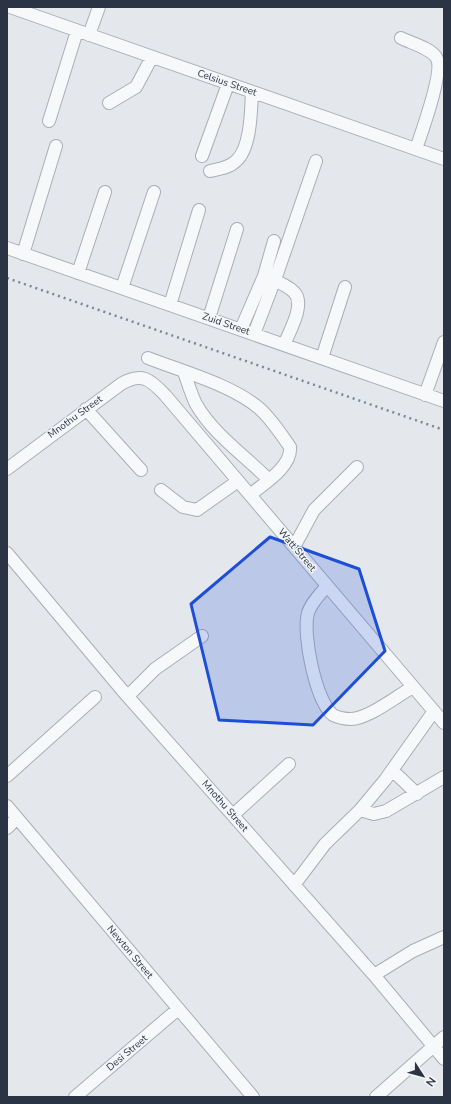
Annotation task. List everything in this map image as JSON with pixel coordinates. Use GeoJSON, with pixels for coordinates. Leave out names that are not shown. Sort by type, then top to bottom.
{"type":"FeatureCollection","features":[{"type":"Feature","properties":{"kind":"street","name":"Celsius Street"},"geometry":{"type":"LineString","coordinates":[[10,7],[444,159]]}},
{"type":"Feature","properties":{"kind":"street"},"geometry":{"type":"LineString","coordinates":[[89,35],[99,7]]}},
{"type":"Feature","properties":{"kind":"street"},"geometry":{"type":"LineString","coordinates":[[49,121],[77,31]]}},
{"type":"Feature","properties":{"kind":"street"},"geometry":{"type":"LineString","coordinates":[[401,38],[432,53],[437,58],[439,66],[431,100],[416,149]]}},
{"type":"Feature","properties":{"kind":"street"},"geometry":{"type":"LineString","coordinates":[[109,103],[136,87],[152,57]]}},
{"type":"Feature","properties":{"kind":"street"},"geometry":{"type":"LineString","coordinates":[[202,156],[228,84]]}},
{"type":"Feature","properties":{"kind":"street"},"geometry":{"type":"LineString","coordinates":[[210,171],[228,167],[240,157],[249,128],[252,92]]}},
{"type":"Feature","properties":{"kind":"street"},"geometry":{"type":"LineString","coordinates":[[23,254],[56,146]]}},
{"type":"Feature","properties":{"kind":"street"},"geometry":{"type":"LineString","coordinates":[[254,334],[275,281],[316,161]]}},
{"type":"Feature","properties":{"kind":"street"},"geometry":{"type":"LineString","coordinates":[[78,273],[105,192]]}},
{"type":"Feature","properties":{"kind":"street"},"geometry":{"type":"LineString","coordinates":[[122,288],[154,192]]}},
{"type":"Feature","properties":{"kind":"street"},"geometry":{"type":"LineString","coordinates":[[170,304],[199,210]]}},
{"type":"Feature","properties":{"kind":"street"},"geometry":{"type":"LineString","coordinates":[[209,318],[237,229]]}},
{"type":"Feature","properties":{"kind":"street"},"geometry":{"type":"LineString","coordinates":[[241,329],[264,276],[274,241]]}},
{"type":"Feature","properties":{"kind":"street","name":"Zuid Street"},"geometry":{"type":"LineString","coordinates":[[7,248],[444,401]]}},
{"type":"Feature","properties":{"kind":"street"},"geometry":{"type":"LineString","coordinates":[[264,276],[293,291],[298,301],[297,310],[284,345]]}},
{"type":"Feature","properties":{"kind":"street"},"geometry":{"type":"LineString","coordinates":[[322,358],[345,287]]}},
{"type":"Feature","properties":{"kind":"street"},"geometry":{"type":"LineString","coordinates":[[425,395],[444,342]]}},
{"type":"Feature","properties":{"kind":"street"},"geometry":{"type":"LineString","coordinates":[[148,358],[217,384],[249,401],[269,418],[290,447],[291,453],[288,460],[250,496]]}},
{"type":"Feature","properties":{"kind":"street"},"geometry":{"type":"LineString","coordinates":[[184,372],[197,405],[225,439],[268,479]]}},
{"type":"Feature","properties":{"kind":"street","name":"Mnothu Street"},"geometry":{"type":"LineString","coordinates":[[7,469],[86,409],[130,378],[137,377],[147,379]]}},
{"type":"Feature","properties":{"kind":"street","name":"Watt Street"},"geometry":{"type":"LineString","coordinates":[[147,379],[159,389],[211,449],[444,723]]}},
{"type":"Feature","properties":{"kind":"street"},"geometry":{"type":"LineString","coordinates":[[86,409],[141,470]]}},
{"type":"Feature","properties":{"kind":"street"},"geometry":{"type":"LineString","coordinates":[[211,449],[225,439]]}},
{"type":"Feature","properties":{"kind":"street"},"geometry":{"type":"LineString","coordinates":[[294,547],[314,510],[357,467]]}},
{"type":"Feature","properties":{"kind":"street"},"geometry":{"type":"LineString","coordinates":[[161,490],[183,507],[198,510],[238,481]]}},
{"type":"Feature","properties":{"kind":"street","name":"Mnothu Street"},"geometry":{"type":"LineString","coordinates":[[7,553],[128,696],[374,975],[444,1059]]}},
{"type":"Feature","properties":{"kind":"street"},"geometry":{"type":"LineString","coordinates":[[327,586],[312,605],[307,625],[310,657],[317,684],[328,709],[342,719],[353,719],[366,715],[413,687]]}},
{"type":"Feature","properties":{"kind":"street"},"geometry":{"type":"LineString","coordinates":[[128,696],[155,669],[202,636]]}},
{"type":"Feature","properties":{"kind":"street"},"geometry":{"type":"LineString","coordinates":[[7,776],[95,697]]}},
{"type":"Feature","properties":{"kind":"street"},"geometry":{"type":"LineString","coordinates":[[294,885],[325,844],[360,810],[392,770],[434,711]]}},
{"type":"Feature","properties":{"kind":"street"},"geometry":{"type":"LineString","coordinates":[[233,816],[289,764]]}},
{"type":"Feature","properties":{"kind":"street"},"geometry":{"type":"LineString","coordinates":[[392,770],[417,794]]}},
{"type":"Feature","properties":{"kind":"street"},"geometry":{"type":"LineString","coordinates":[[360,810],[369,814],[379,813],[394,807],[444,777]]}},
{"type":"Feature","properties":{"kind":"street","name":"Newton Street"},"geometry":{"type":"LineString","coordinates":[[7,806],[253,1097]]}},
{"type":"Feature","properties":{"kind":"street"},"geometry":{"type":"LineString","coordinates":[[7,828],[17,818]]}},
{"type":"Feature","properties":{"kind":"street"},"geometry":{"type":"LineString","coordinates":[[374,975],[413,951],[444,937]]}},
{"type":"Feature","properties":{"kind":"street","name":"Desi Street"},"geometry":{"type":"LineString","coordinates":[[75,1097],[178,1009]]}},
{"type":"Feature","properties":{"kind":"street"},"geometry":{"type":"LineString","coordinates":[[376,1097],[444,1038]]}},
{"type":"Feature","properties":{"kind":"highlighted area"},"geometry":{"type":"Polygon","coordinates":[[[270,537],[359,569],[385,651],[313,725],[219,720],[191,604],[270,537]]]}},
{"type":"Feature","properties":{"kind":"railway"},"geometry":{"type":"LineString","coordinates":[[7,278],[444,430]]}}]}
